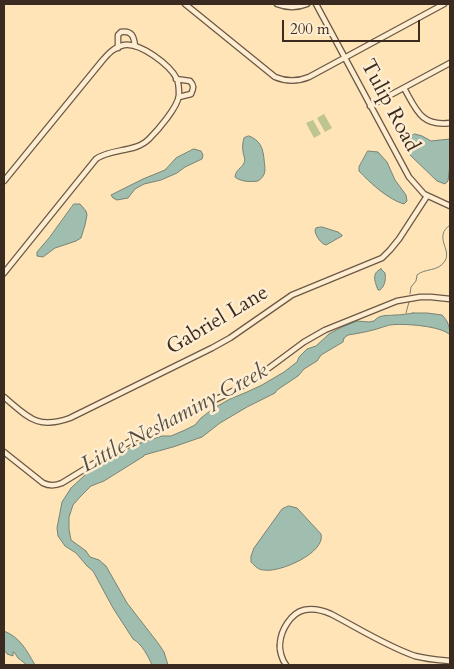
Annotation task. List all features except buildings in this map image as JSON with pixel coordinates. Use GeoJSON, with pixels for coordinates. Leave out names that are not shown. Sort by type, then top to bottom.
{"type":"FeatureCollection","features":[{"type":"Feature","properties":{"kind":"street"},"geometry":{"type":"LineString","coordinates":[[185,4],[272,74],[279,78],[293,81],[303,80],[444,4]]}},
{"type":"Feature","properties":{"kind":"street"},"geometry":{"type":"LineString","coordinates":[[277,4],[284,7],[307,4]]}},
{"type":"Feature","properties":{"kind":"street","name":"Tulip Road"},"geometry":{"type":"LineString","coordinates":[[316,4],[409,177],[427,196],[450,206]]}},
{"type":"Feature","properties":{"kind":"street"},"geometry":{"type":"LineString","coordinates":[[118,48],[118,35],[126,31],[134,37],[135,46]]}},
{"type":"Feature","properties":{"kind":"street"},"geometry":{"type":"LineString","coordinates":[[4,181],[112,51],[123,45],[135,46],[150,53],[171,71],[176,79],[179,97],[171,112],[150,139],[137,146],[105,154],[96,159],[4,273]]}},
{"type":"Feature","properties":{"kind":"street"},"geometry":{"type":"LineString","coordinates":[[370,106],[450,63]]}},
{"type":"Feature","properties":{"kind":"street"},"geometry":{"type":"LineString","coordinates":[[176,79],[190,81],[193,84],[191,94],[179,97]]}},
{"type":"Feature","properties":{"kind":"street"},"geometry":{"type":"LineString","coordinates":[[404,88],[421,116],[434,123],[450,124]]}},
{"type":"Feature","properties":{"kind":"street","name":"Gabriel Lane"},"geometry":{"type":"LineString","coordinates":[[4,397],[31,419],[57,423],[70,418],[212,348],[230,338],[292,295],[382,258],[400,239],[427,196]]}},
{"type":"Feature","properties":{"kind":"street"},"geometry":{"type":"LineString","coordinates":[[4,452],[42,483],[56,486],[150,430],[250,382],[304,342],[325,330],[398,300],[431,297],[450,300]]}},
{"type":"Feature","properties":{"kind":"street"},"geometry":{"type":"LineString","coordinates":[[286,665],[279,644],[285,628],[297,613],[314,609],[331,614],[410,654],[424,658],[450,661]]}},
{"type":"Feature","properties":{"kind":"green space"},"geometry":{"type":"Polygon","coordinates":[[[324,114],[332,128],[325,132],[317,118],[324,114]]]}},
{"type":"Feature","properties":{"kind":"green space"},"geometry":{"type":"Polygon","coordinates":[[[313,120],[321,134],[314,138],[306,123],[313,120]]]}},
{"type":"Feature","properties":{"kind":"shaded area"},"geometry":{"type":"Polygon","coordinates":[[[415,134],[431,141],[450,139],[450,165],[448,181],[445,184],[437,181],[410,155],[408,146],[410,137],[415,134]]]}},
{"type":"Feature","properties":{"kind":"shaded area"},"geometry":{"type":"Polygon","coordinates":[[[249,136],[258,142],[264,155],[265,172],[258,181],[243,181],[235,177],[236,172],[245,162],[244,138],[249,136]]]}},
{"type":"Feature","properties":{"kind":"shaded area"},"geometry":{"type":"Polygon","coordinates":[[[194,149],[201,151],[202,159],[161,180],[144,184],[135,189],[128,198],[117,200],[111,195],[165,170],[176,158],[194,149]]]}},
{"type":"Feature","properties":{"kind":"shaded area"},"geometry":{"type":"Polygon","coordinates":[[[368,151],[378,152],[387,162],[395,180],[406,195],[407,201],[404,204],[386,195],[359,171],[359,167],[368,151]]]}},
{"type":"Feature","properties":{"kind":"shaded area"},"geometry":{"type":"Polygon","coordinates":[[[74,204],[80,204],[87,215],[81,238],[55,248],[43,257],[37,256],[37,252],[74,204]]]}},
{"type":"Feature","properties":{"kind":"shaded area"},"geometry":{"type":"Polygon","coordinates":[[[322,227],[338,232],[342,236],[326,245],[319,239],[315,230],[322,227]]]}},
{"type":"Feature","properties":{"kind":"shaded area"},"geometry":{"type":"Polygon","coordinates":[[[381,269],[385,273],[385,280],[383,286],[378,290],[375,275],[381,269]]]}},
{"type":"Feature","properties":{"kind":"shaded area"},"geometry":{"type":"Polygon","coordinates":[[[413,313],[442,315],[450,329],[450,335],[431,327],[404,324],[390,325],[348,335],[344,338],[343,342],[321,355],[317,361],[304,369],[298,376],[275,393],[220,423],[202,437],[144,455],[104,481],[91,486],[73,505],[69,517],[71,540],[86,551],[90,557],[99,560],[106,566],[127,603],[164,652],[168,665],[152,665],[144,650],[133,639],[113,608],[93,571],[76,553],[65,546],[58,536],[57,528],[62,502],[71,488],[85,475],[134,445],[162,436],[171,436],[195,425],[214,408],[284,372],[297,362],[307,349],[316,346],[329,334],[342,327],[357,321],[369,322],[383,316],[413,313]]]}},
{"type":"Feature","properties":{"kind":"shaded area"},"geometry":{"type":"Polygon","coordinates":[[[289,506],[297,508],[321,534],[321,541],[309,555],[290,565],[271,570],[258,569],[251,562],[254,548],[282,509],[289,506]]]}},
{"type":"Feature","properties":{"kind":"shaded area"},"geometry":{"type":"Polygon","coordinates":[[[4,631],[19,641],[35,665],[27,665],[14,652],[13,656],[4,651],[4,631]]]}},
{"type":"Feature","properties":{"kind":"waterway"},"geometry":{"type":"LineString","coordinates":[[410,294],[417,275],[439,267],[445,261],[447,256],[443,234],[450,225]]}},
{"type":"Feature","properties":{"kind":"waterway"},"geometry":{"type":"LineString","coordinates":[[406,313],[409,302]]}},
{"type":"Feature","properties":{"kind":"water label","name":"Little Neshaminy Creek"},"geometry":{"type":"Point","coordinates":[175,419]}}]}
